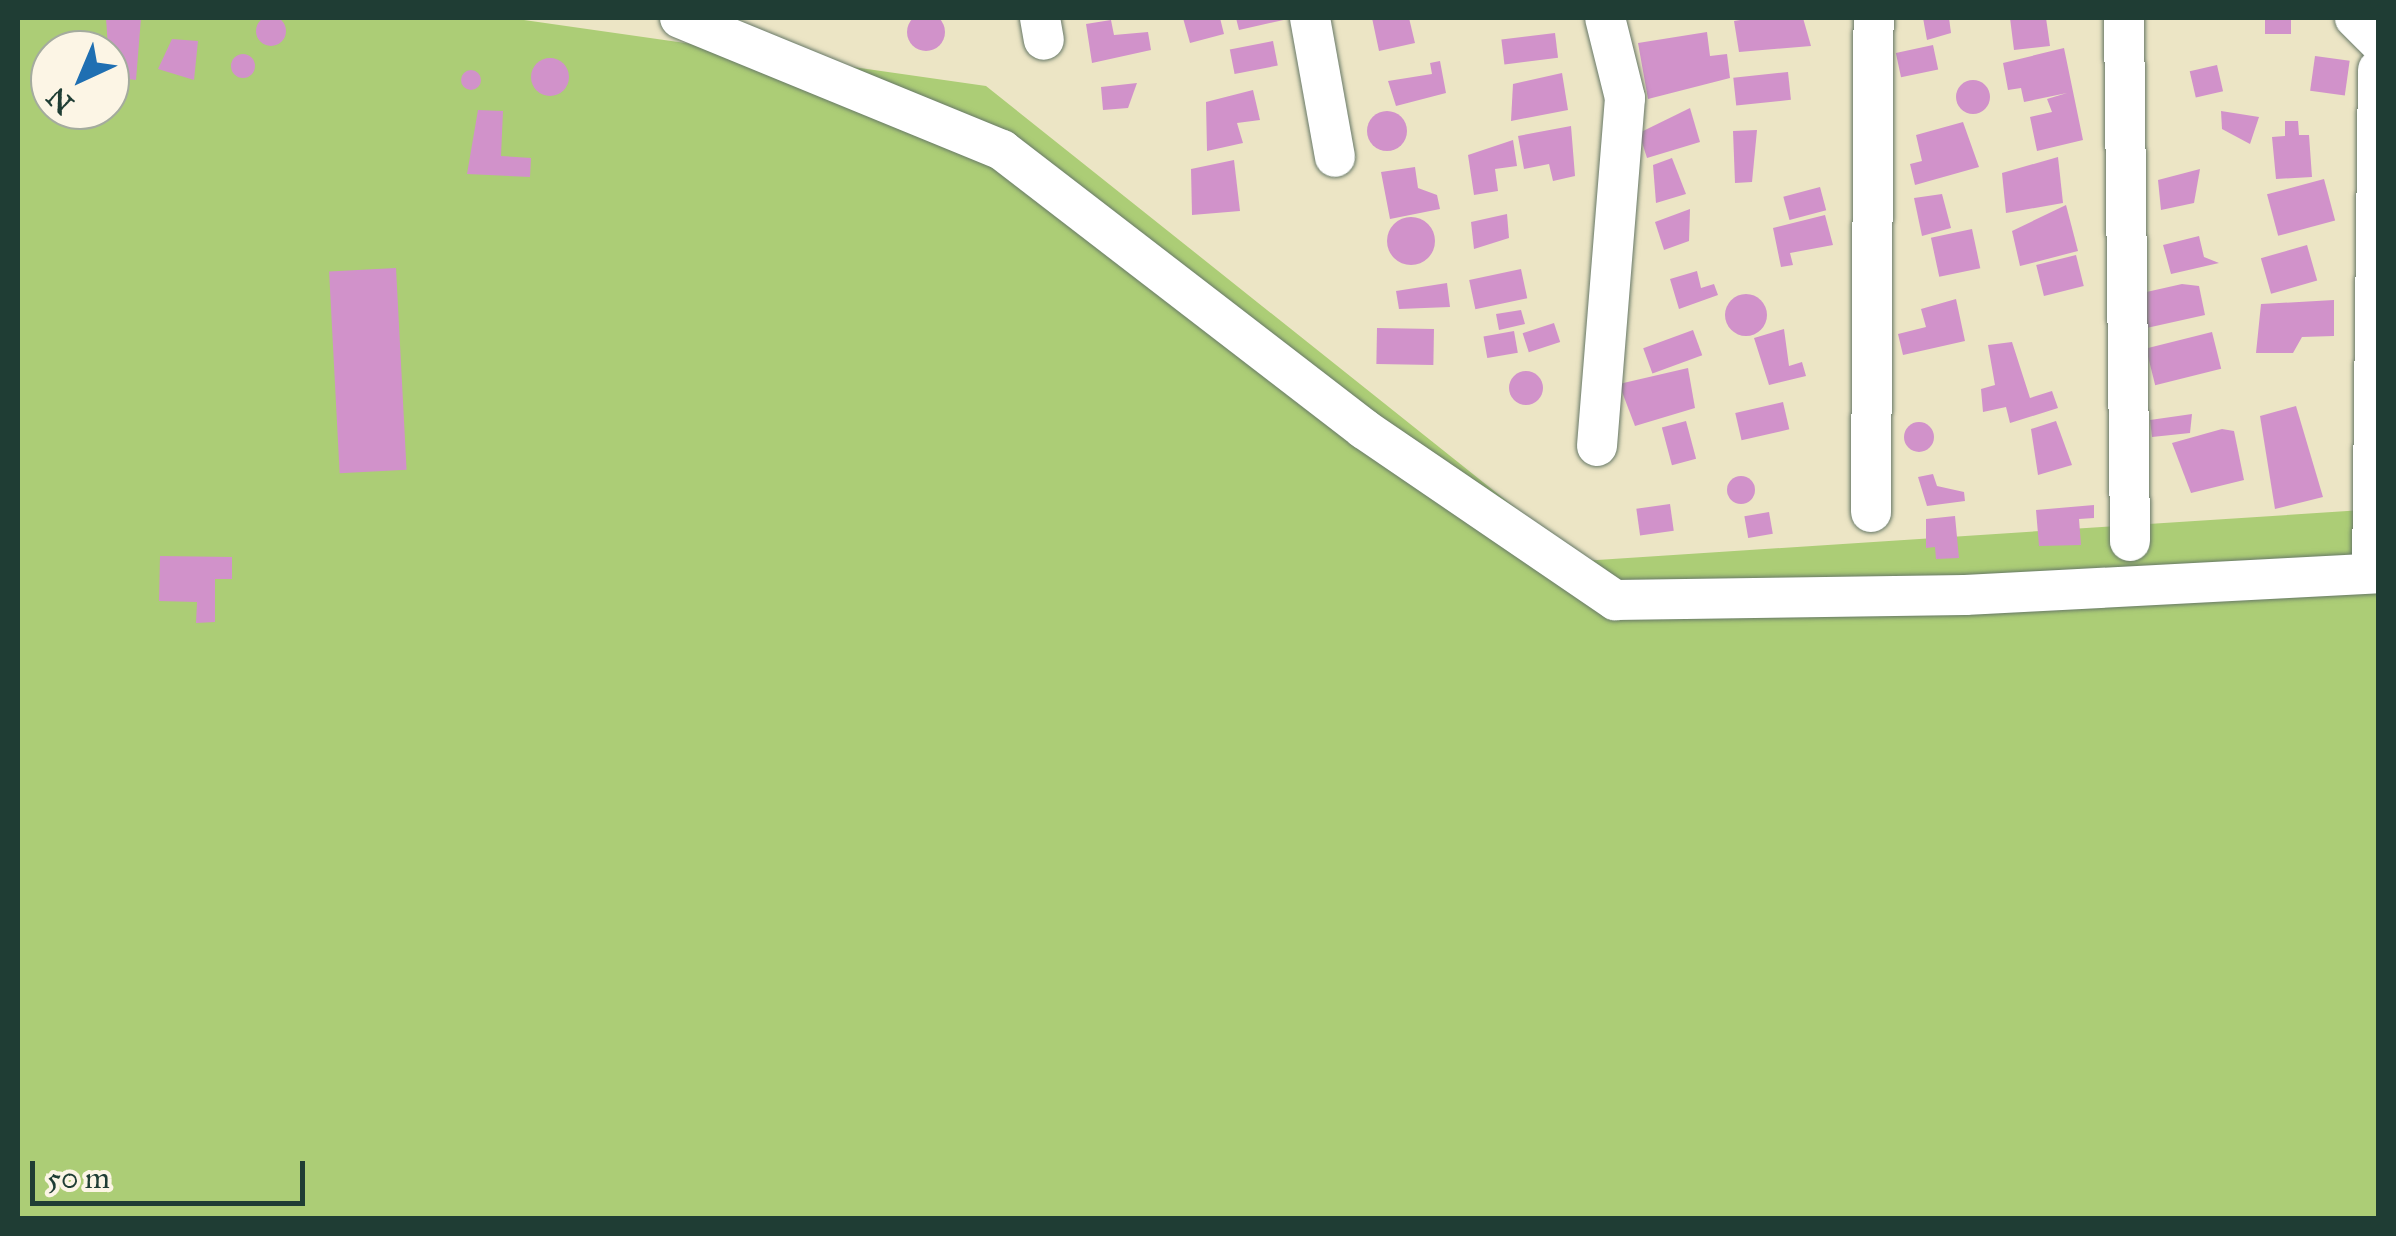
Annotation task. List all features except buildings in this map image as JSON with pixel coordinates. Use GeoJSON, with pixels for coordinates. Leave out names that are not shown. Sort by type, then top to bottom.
{"type":"FeatureCollection","features":[{"type":"Feature","properties":{"kind":"street"},"geometry":{"type":"LineString","coordinates":[[680,18],[1002,150],[1364,429],[1615,600],[1966,595],[2375,573],[2378,70]]}},
{"type":"Feature","properties":{"kind":"street"},"geometry":{"type":"LineString","coordinates":[[1310,18],[1335,156]]}},
{"type":"Feature","properties":{"kind":"street"},"geometry":{"type":"LineString","coordinates":[[1597,446],[1625,98],[1605,18]]}},
{"type":"Feature","properties":{"kind":"street"},"geometry":{"type":"LineString","coordinates":[[1871,512],[1874,18]]}},
{"type":"Feature","properties":{"kind":"street"},"geometry":{"type":"LineString","coordinates":[[2124,18],[2130,541]]}},
{"type":"Feature","properties":{"kind":"street"},"geometry":{"type":"LineString","coordinates":[[2355,18],[2378,41]]}},
{"type":"Feature","properties":{"kind":"green space"},"geometry":{"type":"Polygon","coordinates":[[[18,18],[510,18],[986,86],[1582,561],[2378,509],[2378,1218],[18,1218],[18,18]]]}}]}
